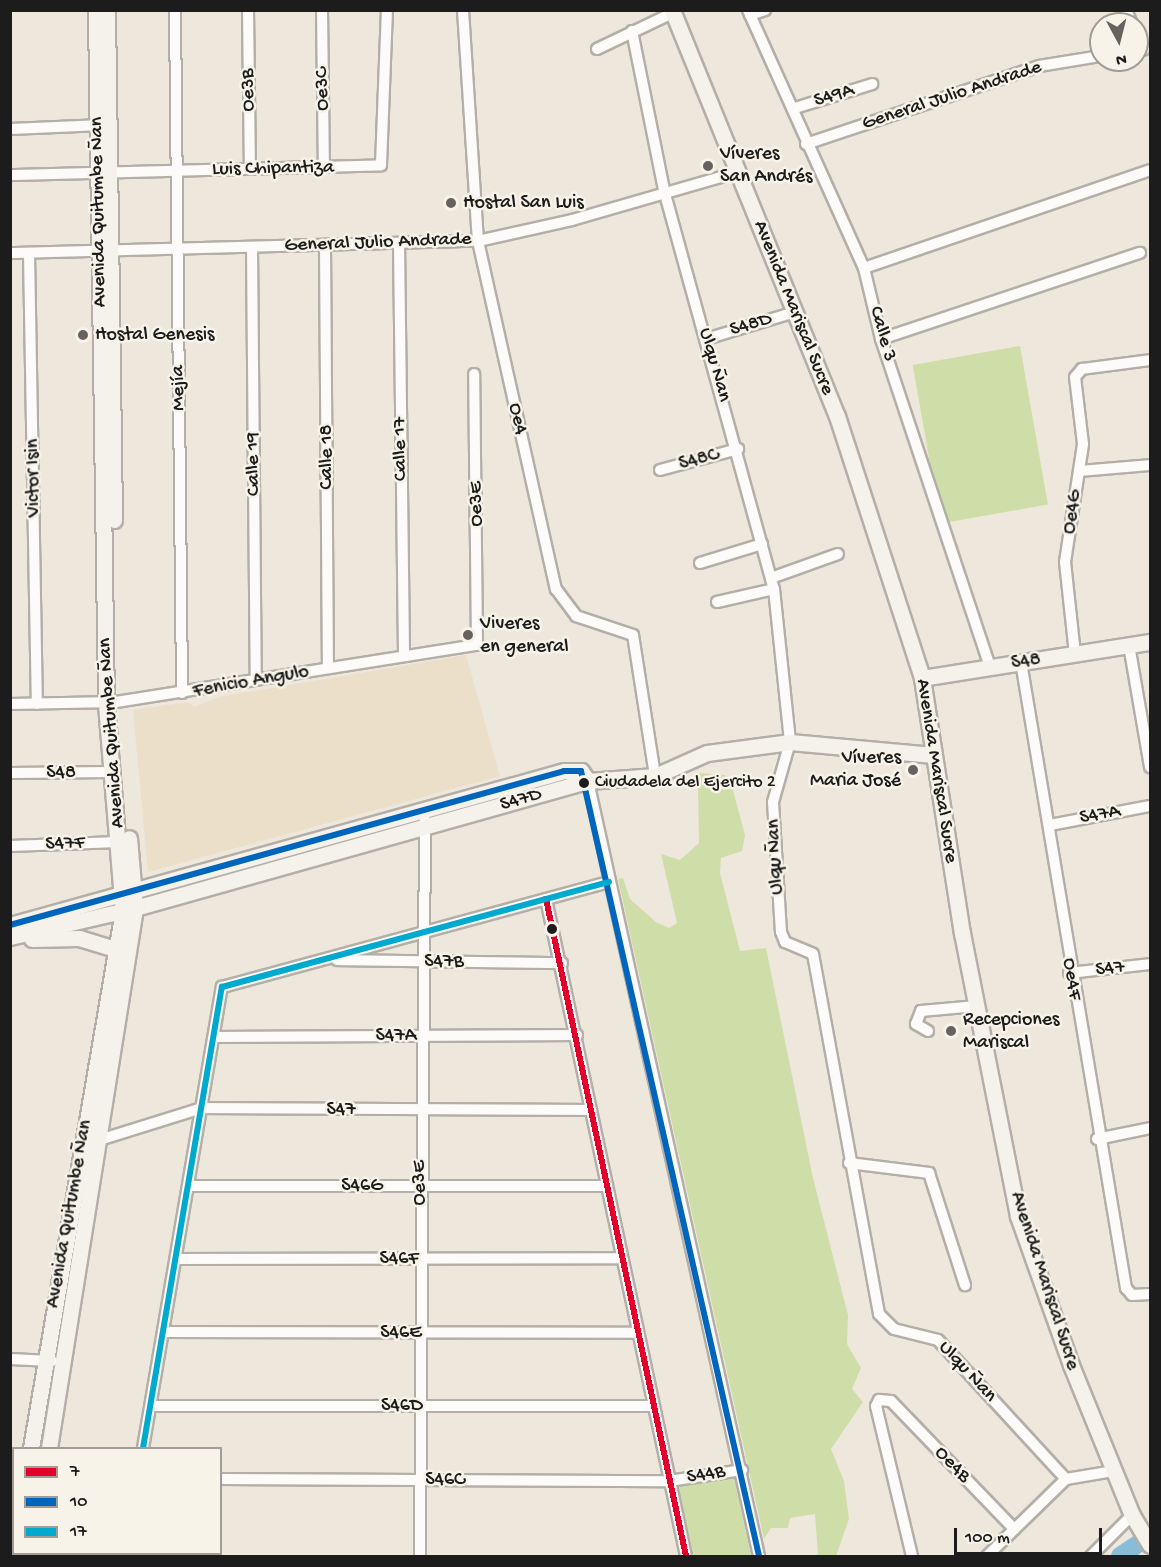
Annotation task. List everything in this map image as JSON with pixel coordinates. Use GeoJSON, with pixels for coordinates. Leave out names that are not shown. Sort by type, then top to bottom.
{"type":"FeatureCollection","features":[{"type":"Feature","properties":{"kind":"street","name":"Avenida Quitumbe Ñan"},"geometry":{"type":"LineString","coordinates":[[96,10],[104,125]]}},
{"type":"Feature","properties":{"kind":"street","name":"Avenida Quitumbe Ñan"},"geometry":{"type":"LineString","coordinates":[[31,1447],[44,1360],[116,950],[129,903],[119,842],[112,772],[104,125],[107,10]]}},
{"type":"Feature","properties":{"kind":"street","name":"Mejía"},"geometry":{"type":"LineString","coordinates":[[175,10],[182,693]]}},
{"type":"Feature","properties":{"kind":"street","name":"Oe3B"},"geometry":{"type":"LineString","coordinates":[[248,10],[250,169]]}},
{"type":"Feature","properties":{"kind":"street","name":"Oe3C"},"geometry":{"type":"LineString","coordinates":[[322,10],[324,167]]}},
{"type":"Feature","properties":{"kind":"street","name":"Luis Chipantiza"},"geometry":{"type":"LineString","coordinates":[[10,175],[381,165],[387,10]]}},
{"type":"Feature","properties":{"kind":"street","name":"Oe4"},"geometry":{"type":"LineString","coordinates":[[463,10],[478,241],[556,589],[576,616],[633,635],[655,776]]}},
{"type":"Feature","properties":{"kind":"street"},"geometry":{"type":"LineString","coordinates":[[749,13],[765,10]]}},
{"type":"Feature","properties":{"kind":"street"},"geometry":{"type":"LineString","coordinates":[[597,49],[672,12]]}},
{"type":"Feature","properties":{"kind":"street","name":"Avenida Mariscal Sucre"},"geometry":{"type":"LineString","coordinates":[[672,12],[837,416],[922,678],[976,1006],[1018,1216],[1114,1471],[1132,1515],[1150,1545]]}},
{"type":"Feature","properties":{"kind":"street","name":"Calle 3"},"geometry":{"type":"LineString","coordinates":[[749,13],[795,108],[806,144],[864,268],[881,339],[990,667]]}},
{"type":"Feature","properties":{"kind":"street","name":"Ulqu Ñan"},"geometry":{"type":"LineString","coordinates":[[632,31],[665,194],[738,449],[772,583],[790,742],[773,802],[781,932],[785,942],[813,954],[849,1163],[879,1314],[894,1329],[938,1340],[1066,1479]]}},
{"type":"Feature","properties":{"kind":"street","name":"General Julio Andrade"},"geometry":{"type":"LineString","coordinates":[[806,144],[1039,66],[1089,58]]}},
{"type":"Feature","properties":{"kind":"street","name":"S49A"},"geometry":{"type":"LineString","coordinates":[[795,108],[872,84]]}},
{"type":"Feature","properties":{"kind":"street"},"geometry":{"type":"LineString","coordinates":[[10,129],[104,125]]}},
{"type":"Feature","properties":{"kind":"street"},"geometry":{"type":"LineString","coordinates":[[864,268],[1150,170]]}},
{"type":"Feature","properties":{"kind":"street","name":"General Julio Andrade"},"geometry":{"type":"LineString","coordinates":[[10,253],[478,241],[665,194],[738,172]]}},
{"type":"Feature","properties":{"kind":"street","name":"Calle 17"},"geometry":{"type":"LineString","coordinates":[[399,243],[404,655]]}},
{"type":"Feature","properties":{"kind":"street","name":"Calle 18"},"geometry":{"type":"LineString","coordinates":[[326,246],[328,668]]}},
{"type":"Feature","properties":{"kind":"street","name":"Calle 19"},"geometry":{"type":"LineString","coordinates":[[252,248],[256,680]]}},
{"type":"Feature","properties":{"kind":"street","name":"Victor Isin"},"geometry":{"type":"LineString","coordinates":[[29,253],[37,704]]}},
{"type":"Feature","properties":{"kind":"street"},"geometry":{"type":"LineString","coordinates":[[881,339],[1140,254]]}},
{"type":"Feature","properties":{"kind":"street","name":"S48D"},"geometry":{"type":"LineString","coordinates":[[706,339],[795,312]]}},
{"type":"Feature","properties":{"kind":"street","name":"Oe4G"},"geometry":{"type":"LineString","coordinates":[[1075,654],[1065,562],[1083,444],[1079,371],[1150,360]]}},
{"type":"Feature","properties":{"kind":"street","name":"Oe3E"},"geometry":{"type":"LineString","coordinates":[[474,374],[480,634]]}},
{"type":"Feature","properties":{"kind":"street","name":"S48C"},"geometry":{"type":"LineString","coordinates":[[660,471],[738,449]]}},
{"type":"Feature","properties":{"kind":"street"},"geometry":{"type":"LineString","coordinates":[[1079,471],[1150,465]]}},
{"type":"Feature","properties":{"kind":"street"},"geometry":{"type":"LineString","coordinates":[[700,563],[762,544]]}},
{"type":"Feature","properties":{"kind":"street"},"geometry":{"type":"LineString","coordinates":[[717,602],[772,583],[838,554]]}},
{"type":"Feature","properties":{"kind":"street","name":"Fenicio Angulo"},"geometry":{"type":"LineString","coordinates":[[10,704],[111,703],[182,693],[404,655],[477,645],[480,634]]}},
{"type":"Feature","properties":{"kind":"street","name":"S48"},"geometry":{"type":"LineString","coordinates":[[922,678],[1150,642]]}},
{"type":"Feature","properties":{"kind":"street"},"geometry":{"type":"LineString","coordinates":[[1129,645],[1150,767]]}},
{"type":"Feature","properties":{"kind":"street","name":"Oe4F"},"geometry":{"type":"LineString","coordinates":[[1022,662],[1050,825],[1069,973],[1098,1139],[1129,1294],[1150,1294]]}},
{"type":"Feature","properties":{"kind":"street","name":"Avenida Quitumbe Ñan"},"geometry":{"type":"LineString","coordinates":[[49,1447],[96,1141],[129,903],[111,703]]}},
{"type":"Feature","properties":{"kind":"street"},"geometry":{"type":"LineString","coordinates":[[759,1557],[742,1470],[588,781],[655,776],[707,753],[790,742],[933,755]]}},
{"type":"Feature","properties":{"kind":"street","name":"S47D"},"geometry":{"type":"LineString","coordinates":[[11,935],[425,828],[588,781],[581,771],[564,771],[426,810],[129,903]]}},
{"type":"Feature","properties":{"kind":"street","name":"S48"},"geometry":{"type":"LineString","coordinates":[[10,773],[112,772]]}},
{"type":"Feature","properties":{"kind":"street","name":"S47A"},"geometry":{"type":"LineString","coordinates":[[1050,825],[1150,806]]}},
{"type":"Feature","properties":{"kind":"street","name":"Oe3E"},"geometry":{"type":"LineString","coordinates":[[420,1557],[420,1110],[426,810]]}},
{"type":"Feature","properties":{"kind":"street","name":"S47F"},"geometry":{"type":"LineString","coordinates":[[10,846],[119,842]]}},
{"type":"Feature","properties":{"kind":"street"},"geometry":{"type":"LineString","coordinates":[[143,1447],[222,987],[609,882]]}},
{"type":"Feature","properties":{"kind":"street"},"geometry":{"type":"LineString","coordinates":[[546,899],[562,963],[590,1110],[686,1557]]}},
{"type":"Feature","properties":{"kind":"street"},"geometry":{"type":"LineString","coordinates":[[11,935],[79,938],[116,950]]}},
{"type":"Feature","properties":{"kind":"street","name":"S47B"},"geometry":{"type":"LineString","coordinates":[[326,960],[562,963]]}},
{"type":"Feature","properties":{"kind":"street","name":"S47"},"geometry":{"type":"LineString","coordinates":[[1069,973],[1150,964]]}},
{"type":"Feature","properties":{"kind":"street"},"geometry":{"type":"LineString","coordinates":[[928,1031],[916,1024],[921,1011],[976,1006]]}},
{"type":"Feature","properties":{"kind":"street","name":"S47A"},"geometry":{"type":"LineString","coordinates":[[215,1036],[577,1035]]}},
{"type":"Feature","properties":{"kind":"street","name":"S47"},"geometry":{"type":"LineString","coordinates":[[96,1141],[202,1108],[590,1110]]}},
{"type":"Feature","properties":{"kind":"street"},"geometry":{"type":"LineString","coordinates":[[1098,1139],[1150,1128]]}},
{"type":"Feature","properties":{"kind":"street"},"geometry":{"type":"LineString","coordinates":[[849,1163],[929,1173],[965,1285]]}},
{"type":"Feature","properties":{"kind":"street","name":"S46G"},"geometry":{"type":"LineString","coordinates":[[189,1186],[607,1186]]}},
{"type":"Feature","properties":{"kind":"street","name":"S46F"},"geometry":{"type":"LineString","coordinates":[[176,1259],[622,1258]]}},
{"type":"Feature","properties":{"kind":"street","name":"S46E"},"geometry":{"type":"LineString","coordinates":[[164,1332],[638,1333]]}},
{"type":"Feature","properties":{"kind":"street"},"geometry":{"type":"LineString","coordinates":[[10,1359],[63,1362]]}},
{"type":"Feature","properties":{"kind":"street","name":"Oe4B"},"geometry":{"type":"LineString","coordinates":[[912,1557],[876,1407],[879,1401],[891,1401],[1014,1529]]}},
{"type":"Feature","properties":{"kind":"street","name":"S46D"},"geometry":{"type":"LineString","coordinates":[[151,1406],[653,1406]]}},
{"type":"Feature","properties":{"kind":"street","name":"S44B"},"geometry":{"type":"LineString","coordinates":[[669,1480],[742,1470]]}},
{"type":"Feature","properties":{"kind":"street"},"geometry":{"type":"LineString","coordinates":[[987,1557],[1066,1479],[1114,1471]]}},
{"type":"Feature","properties":{"kind":"street","name":"S46C"},"geometry":{"type":"LineString","coordinates":[[222,1479],[669,1480]]}},
{"type":"Feature","properties":{"kind":"street"},"geometry":{"type":"LineString","coordinates":[[1091,1557],[1132,1515]]}},
{"type":"Feature","properties":{"kind":"shaded area"},"geometry":{"type":"Polygon","coordinates":[[[466,655],[500,776],[148,872],[133,710],[188,702],[194,707],[218,697],[466,655]]]}},
{"type":"Feature","properties":{"kind":"green space"},"geometry":{"type":"Polygon","coordinates":[[[1020,346],[1048,505],[941,523],[913,365],[1020,346]]]}},
{"type":"Feature","properties":{"kind":"green space"},"geometry":{"type":"Polygon","coordinates":[[[699,773],[725,775],[731,783],[745,835],[742,851],[721,858],[720,873],[740,951],[766,948],[813,1178],[848,1315],[847,1344],[861,1368],[852,1389],[863,1402],[831,1449],[844,1481],[849,1519],[836,1556],[818,1556],[815,1514],[790,1518],[788,1528],[771,1528],[764,1539],[618,879],[623,878],[630,899],[656,922],[669,928],[677,923],[661,854],[680,860],[699,843],[698,788],[686,782],[699,773]]]}},
{"type":"Feature","properties":{"kind":"green space"},"geometry":{"type":"Polygon","coordinates":[[[734,1477],[751,1556],[694,1556],[678,1486],[734,1477]]]}},
{"type":"Feature","properties":{"kind":"waterway"},"geometry":{"type":"LineString","coordinates":[[1120,1556],[1138,1544]]}},
{"type":"Feature","properties":{"kind":"transit line","name":"10"},"geometry":{"type":"LineString","coordinates":[[10,925],[564,771],[581,771],[759,1556]]}},
{"type":"Feature","properties":{"kind":"transit line","name":"17"},"geometry":{"type":"LineString","coordinates":[[143,1447],[222,987],[609,882]]}},
{"type":"Feature","properties":{"kind":"transit line","name":"7"},"geometry":{"type":"LineString","coordinates":[[546,899],[686,1556]]}},
{"type":"Feature","properties":{"kind":"place","name":"Víveres San Andrés"},"geometry":{"type":"Point","coordinates":[708,166]}},
{"type":"Feature","properties":{"kind":"place","name":"Hostal San Luis"},"geometry":{"type":"Point","coordinates":[451,203]}},
{"type":"Feature","properties":{"kind":"place","name":"Hostal Genesis"},"geometry":{"type":"Point","coordinates":[83,335]}},
{"type":"Feature","properties":{"kind":"place","name":"Viveres en general"},"geometry":{"type":"Point","coordinates":[468,635]}},
{"type":"Feature","properties":{"kind":"place","name":"Víveres Maria José"},"geometry":{"type":"Point","coordinates":[913,770]}},
{"type":"Feature","properties":{"kind":"place","name":"Ciudadela del Ejercito 2"},"geometry":{"type":"Point","coordinates":[584,783]}},
{"type":"Feature","properties":{"kind":"place","name":"Recepciones Mariscal"},"geometry":{"type":"Point","coordinates":[951,1031]}}]}
